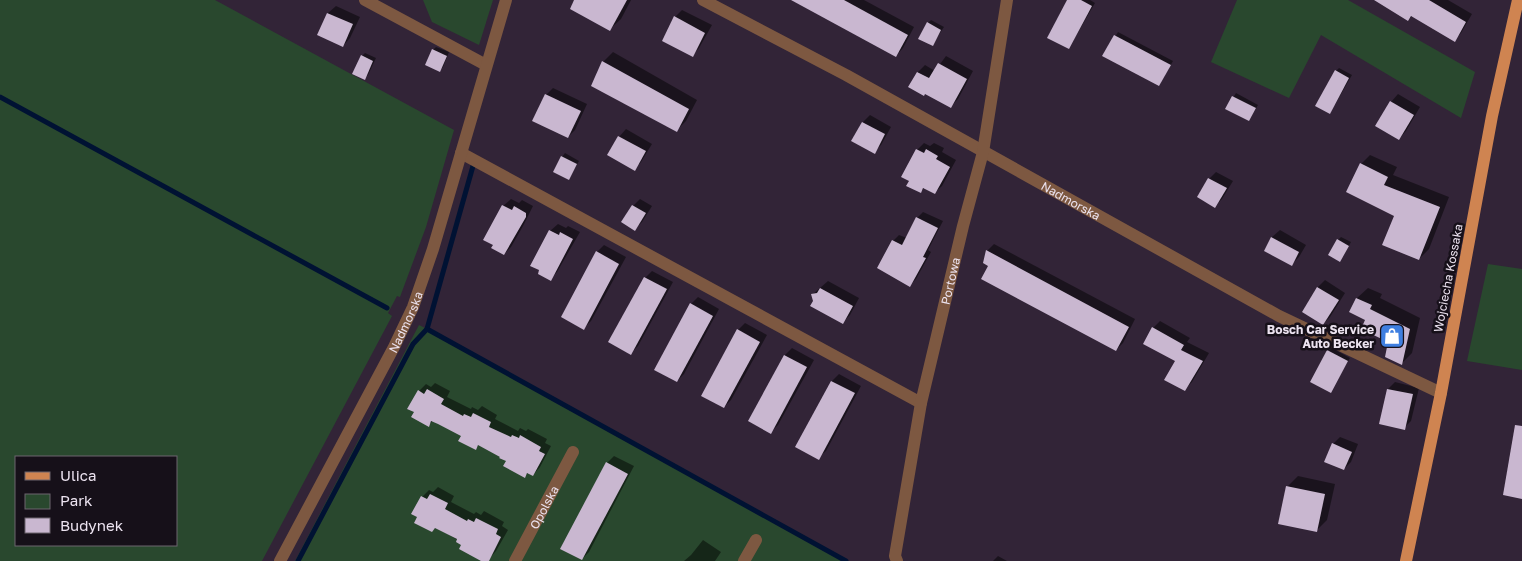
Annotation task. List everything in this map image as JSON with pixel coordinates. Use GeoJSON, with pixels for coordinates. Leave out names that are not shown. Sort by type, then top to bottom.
{"type":"FeatureCollection","features":[{"type":"Feature","properties":{"kind":"main road","name":"Wojciecha Kossaka"},"geometry":{"type":"LineString","coordinates":[[1406,561],[1441,393],[1492,116],[1518,0]]}},
{"type":"Feature","properties":{"kind":"street"},"geometry":{"type":"LineString","coordinates":[[365,0],[486,65]]}},
{"type":"Feature","properties":{"kind":"street","name":"Nadmorska"},"geometry":{"type":"LineString","coordinates":[[280,561],[394,347],[413,307],[433,249],[506,0]]}},
{"type":"Feature","properties":{"kind":"street","name":"Nadmorska"},"geometry":{"type":"LineString","coordinates":[[704,0],[846,75],[1279,316],[1441,393]]}},
{"type":"Feature","properties":{"kind":"street","name":"Portowa"},"geometry":{"type":"LineString","coordinates":[[897,561],[895,556],[921,403],[963,226],[983,152],[1007,0]]}},
{"type":"Feature","properties":{"kind":"street"},"geometry":{"type":"LineString","coordinates":[[460,153],[921,403]]}},
{"type":"Feature","properties":{"kind":"street","name":"Opolska"},"geometry":{"type":"LineString","coordinates":[[515,561],[573,452]]}},
{"type":"Feature","properties":{"kind":"street"},"geometry":{"type":"LineString","coordinates":[[744,561],[756,540]]}},
{"type":"Feature","properties":{"kind":"green space"},"geometry":{"type":"Polygon","coordinates":[[[0,0],[215,0],[454,130],[426,227],[400,297],[397,296],[388,313],[392,316],[262,561],[0,561],[0,0]]]}},
{"type":"Feature","properties":{"kind":"green space"},"geometry":{"type":"Polygon","coordinates":[[[423,0],[493,0],[479,45],[432,22],[423,0]]]}},
{"type":"Feature","properties":{"kind":"green space"},"geometry":{"type":"Polygon","coordinates":[[[1237,0],[1348,0],[1475,72],[1461,118],[1321,35],[1289,98],[1211,62],[1237,0]]]}},
{"type":"Feature","properties":{"kind":"green space"},"geometry":{"type":"Polygon","coordinates":[[[1488,264],[1522,269],[1522,370],[1467,361],[1488,264]]]}},
{"type":"Feature","properties":{"kind":"green space"},"geometry":{"type":"Polygon","coordinates":[[[419,325],[427,329],[846,561],[295,561],[419,325]]]}},
{"type":"Feature","properties":{"kind":"building"},"geometry":{"type":"Polygon","coordinates":[[[574,0],[627,0],[610,31],[570,9],[574,0]]]}},
{"type":"Feature","properties":{"kind":"building"},"geometry":{"type":"Polygon","coordinates":[[[791,0],[844,0],[908,35],[896,57],[791,0]]]}},
{"type":"Feature","properties":{"kind":"building"},"geometry":{"type":"Polygon","coordinates":[[[1067,0],[1081,0],[1092,6],[1069,49],[1047,38],[1067,0]]]}},
{"type":"Feature","properties":{"kind":"building"},"geometry":{"type":"Polygon","coordinates":[[[1374,0],[1429,0],[1466,22],[1455,42],[1411,16],[1408,21],[1374,0]]]}},
{"type":"Feature","properties":{"kind":"building"},"geometry":{"type":"Polygon","coordinates":[[[327,13],[353,24],[343,47],[317,35],[327,13]]]}},
{"type":"Feature","properties":{"kind":"building"},"geometry":{"type":"Polygon","coordinates":[[[674,16],[705,33],[693,57],[662,41],[674,16]]]}},
{"type":"Feature","properties":{"kind":"building"},"geometry":{"type":"Polygon","coordinates":[[[927,22],[941,30],[933,46],[918,39],[927,22]]]}},
{"type":"Feature","properties":{"kind":"building"},"geometry":{"type":"Polygon","coordinates":[[[1114,35],[1171,65],[1159,86],[1102,56],[1114,35]]]}},
{"type":"Feature","properties":{"kind":"building"},"geometry":{"type":"Polygon","coordinates":[[[432,49],[447,56],[440,72],[425,65],[432,49]]]}},
{"type":"Feature","properties":{"kind":"building"},"geometry":{"type":"Polygon","coordinates":[[[361,55],[373,61],[365,80],[352,74],[361,55]]]}},
{"type":"Feature","properties":{"kind":"building"},"geometry":{"type":"Polygon","coordinates":[[[602,61],[689,109],[677,132],[591,86],[602,61]]]}},
{"type":"Feature","properties":{"kind":"building"},"geometry":{"type":"Polygon","coordinates":[[[938,63],[967,79],[951,108],[908,87],[917,72],[929,78],[938,63]]]}},
{"type":"Feature","properties":{"kind":"building"},"geometry":{"type":"Polygon","coordinates":[[[1335,70],[1349,78],[1330,114],[1315,106],[1335,70]]]}},
{"type":"Feature","properties":{"kind":"building"},"geometry":{"type":"Polygon","coordinates":[[[545,94],[581,111],[568,138],[532,121],[545,94]]]}},
{"type":"Feature","properties":{"kind":"building"},"geometry":{"type":"Polygon","coordinates":[[[1232,96],[1256,108],[1249,121],[1225,109],[1232,96]]]}},
{"type":"Feature","properties":{"kind":"building"},"geometry":{"type":"Polygon","coordinates":[[[1390,101],[1414,115],[1399,140],[1375,126],[1390,101]]]}},
{"type":"Feature","properties":{"kind":"building"},"geometry":{"type":"Polygon","coordinates":[[[862,122],[885,134],[875,154],[851,141],[862,122]]]}},
{"type":"Feature","properties":{"kind":"building"},"geometry":{"type":"Polygon","coordinates":[[[618,136],[646,151],[635,171],[607,155],[618,136]]]}},
{"type":"Feature","properties":{"kind":"building"},"geometry":{"type":"Polygon","coordinates":[[[916,149],[924,153],[926,149],[938,156],[936,159],[950,167],[935,194],[923,188],[921,193],[906,186],[909,181],[901,177],[916,149]]]}},
{"type":"Feature","properties":{"kind":"building"},"geometry":{"type":"Polygon","coordinates":[[[561,156],[577,164],[569,180],[553,172],[561,156]]]}},
{"type":"Feature","properties":{"kind":"building"},"geometry":{"type":"Polygon","coordinates":[[[1360,163],[1388,177],[1384,185],[1440,207],[1419,260],[1382,245],[1394,216],[1346,192],[1360,163]]]}},
{"type":"Feature","properties":{"kind":"building"},"geometry":{"type":"Polygon","coordinates":[[[1208,178],[1227,188],[1215,208],[1197,197],[1208,178]]]}},
{"type":"Feature","properties":{"kind":"building"},"geometry":{"type":"Polygon","coordinates":[[[502,205],[512,210],[514,206],[526,213],[526,217],[504,255],[491,248],[493,245],[483,240],[502,205]]]}},
{"type":"Feature","properties":{"kind":"building"},"geometry":{"type":"Polygon","coordinates":[[[632,205],[646,213],[635,231],[621,222],[632,205]]]}},
{"type":"Feature","properties":{"kind":"building"},"geometry":{"type":"Polygon","coordinates":[[[916,217],[938,228],[923,257],[926,258],[910,287],[877,268],[892,240],[902,245],[916,217]]]}},
{"type":"Feature","properties":{"kind":"building"},"geometry":{"type":"Polygon","coordinates":[[[549,230],[559,235],[560,232],[573,239],[551,281],[538,274],[539,270],[530,266],[549,230]]]}},
{"type":"Feature","properties":{"kind":"building"},"geometry":{"type":"Polygon","coordinates":[[[1271,237],[1299,252],[1292,266],[1264,251],[1271,237]]]}},
{"type":"Feature","properties":{"kind":"building"},"geometry":{"type":"Polygon","coordinates":[[[1337,239],[1349,246],[1340,262],[1328,255],[1337,239]]]}},
{"type":"Feature","properties":{"kind":"building"},"geometry":{"type":"Polygon","coordinates":[[[986,250],[1129,327],[1116,351],[981,279],[988,266],[983,263],[986,250]]]}},
{"type":"Feature","properties":{"kind":"building"},"geometry":{"type":"Polygon","coordinates":[[[596,251],[619,264],[584,330],[561,317],[596,251]]]}},
{"type":"Feature","properties":{"kind":"building"},"geometry":{"type":"Polygon","coordinates":[[[644,277],[667,289],[631,355],[608,342],[644,277]]]}},
{"type":"Feature","properties":{"kind":"building"},"geometry":{"type":"Polygon","coordinates":[[[1317,287],[1339,300],[1323,325],[1302,312],[1317,287]]]}},
{"type":"Feature","properties":{"kind":"building"},"geometry":{"type":"Polygon","coordinates":[[[820,288],[853,306],[843,324],[810,306],[813,301],[811,294],[817,293],[820,288]]]}},
{"type":"Feature","properties":{"kind":"building","name":"Bosch Car Service Auto Becker"},"geometry":{"type":"Polygon","coordinates":[[[1356,298],[1372,305],[1370,309],[1410,329],[1402,365],[1385,357],[1388,342],[1361,329],[1365,320],[1349,312],[1356,298]]]}},
{"type":"Feature","properties":{"kind":"building"},"geometry":{"type":"Polygon","coordinates":[[[690,303],[713,316],[677,382],[654,370],[690,303]]]}},
{"type":"Feature","properties":{"kind":"building"},"geometry":{"type":"Polygon","coordinates":[[[1152,327],[1184,345],[1181,350],[1203,361],[1185,391],[1164,380],[1175,361],[1143,344],[1152,327]]]}},
{"type":"Feature","properties":{"kind":"building"},"geometry":{"type":"Polygon","coordinates":[[[737,329],[760,342],[724,408],[701,396],[737,329]]]}},
{"type":"Feature","properties":{"kind":"building"},"geometry":{"type":"Polygon","coordinates":[[[1327,350],[1348,361],[1331,393],[1310,382],[1327,350]]]}},
{"type":"Feature","properties":{"kind":"building"},"geometry":{"type":"Polygon","coordinates":[[[784,355],[807,367],[771,434],[748,421],[784,355]]]}},
{"type":"Feature","properties":{"kind":"building"},"geometry":{"type":"Polygon","coordinates":[[[831,381],[855,393],[819,460],[795,447],[831,381]]]}},
{"type":"Feature","properties":{"kind":"building"},"geometry":{"type":"Polygon","coordinates":[[[427,389],[444,399],[441,404],[463,416],[464,414],[471,417],[473,413],[491,422],[489,427],[511,437],[512,435],[519,438],[520,435],[541,447],[539,451],[545,454],[533,476],[527,473],[525,478],[503,466],[506,461],[500,457],[478,445],[476,450],[458,441],[461,436],[438,424],[431,421],[429,427],[411,417],[414,412],[407,409],[418,390],[424,394],[427,389]]]}},
{"type":"Feature","properties":{"kind":"building"},"geometry":{"type":"Polygon","coordinates":[[[1387,389],[1413,394],[1405,430],[1379,424],[1387,389]]]}},
{"type":"Feature","properties":{"kind":"building"},"geometry":{"type":"Polygon","coordinates":[[[1515,425],[1522,426],[1522,499],[1503,495],[1515,425]]]}},
{"type":"Feature","properties":{"kind":"building"},"geometry":{"type":"Polygon","coordinates":[[[1332,443],[1352,452],[1344,470],[1324,462],[1332,443]]]}},
{"type":"Feature","properties":{"kind":"building"},"geometry":{"type":"Polygon","coordinates":[[[606,462],[628,474],[582,560],[560,549],[606,462]]]}},
{"type":"Feature","properties":{"kind":"building"},"geometry":{"type":"Polygon","coordinates":[[[1286,486],[1325,494],[1317,532],[1278,524],[1286,486]]]}},
{"type":"Feature","properties":{"kind":"building"},"geometry":{"type":"Polygon","coordinates":[[[430,494],[448,503],[445,509],[467,521],[468,519],[474,522],[476,518],[498,529],[496,534],[501,537],[489,561],[481,561],[459,549],[461,545],[456,542],[457,539],[435,528],[432,532],[414,523],[417,517],[411,514],[421,496],[427,499],[430,494]]]}},
{"type":"Feature","properties":{"kind":"waterway"},"geometry":{"type":"LineString","coordinates":[[0,97],[387,308]]}},
{"type":"Feature","properties":{"kind":"waterway"},"geometry":{"type":"LineString","coordinates":[[298,561],[413,344],[427,329],[473,166]]}},
{"type":"Feature","properties":{"kind":"waterway"},"geometry":{"type":"LineString","coordinates":[[427,329],[846,561]]}},
{"type":"Feature","properties":{"kind":"place","name":"Bosch Car Service Auto Becker"},"geometry":{"type":"Point","coordinates":[1392,336]}}]}
